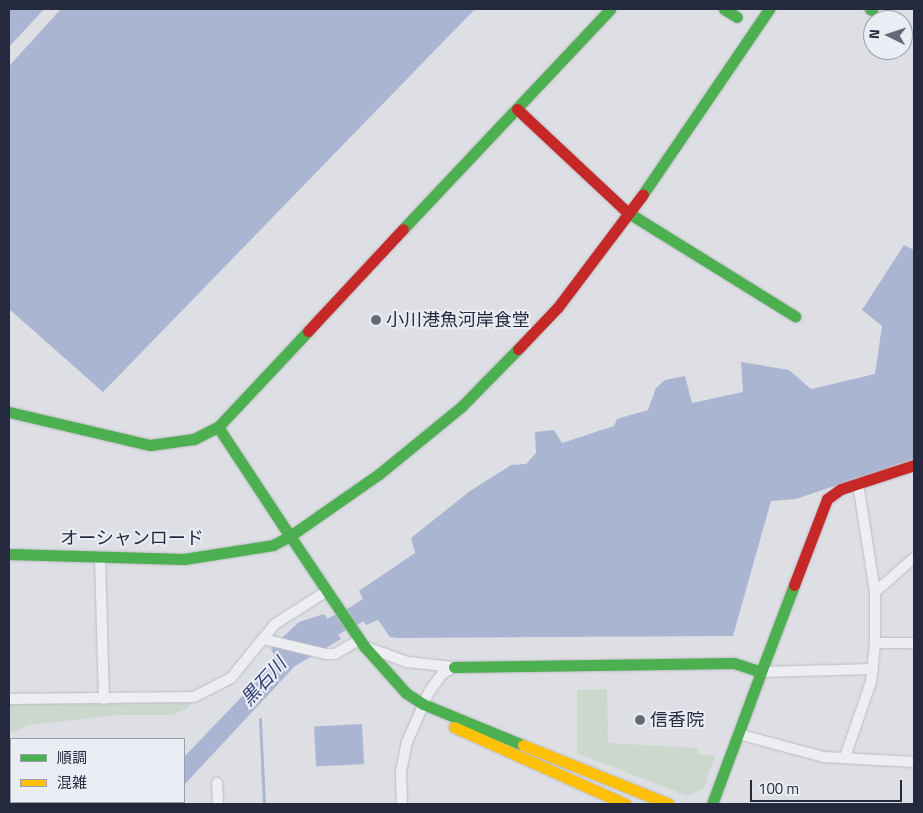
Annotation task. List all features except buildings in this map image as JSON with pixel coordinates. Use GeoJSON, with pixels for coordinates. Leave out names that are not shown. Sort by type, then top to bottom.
{"type":"FeatureCollection","features":[{"type":"Feature","properties":{"kind":"street"},"geometry":{"type":"LineString","coordinates":[[9,412],[150,445],[194,439],[218,427],[610,9]]}},
{"type":"Feature","properties":{"kind":"street"},"geometry":{"type":"LineString","coordinates":[[724,9],[737,17]]}},
{"type":"Feature","properties":{"kind":"street","name":"オーシャンロード"},"geometry":{"type":"LineString","coordinates":[[9,554],[30,556],[194,558],[272,544],[310,526],[419,443],[505,365],[558,307],[629,214],[769,9]]}},
{"type":"Feature","properties":{"kind":"street"},"geometry":{"type":"LineString","coordinates":[[517,108],[629,214],[795,316]]}},
{"type":"Feature","properties":{"kind":"street"},"geometry":{"type":"LineString","coordinates":[[218,427],[359,640],[371,666],[391,690],[421,707],[625,804]]}},
{"type":"Feature","properties":{"kind":"street"},"geometry":{"type":"LineString","coordinates":[[712,804],[823,505],[833,493],[914,465]]}},
{"type":"Feature","properties":{"kind":"street"},"geometry":{"type":"LineString","coordinates":[[845,757],[873,669],[875,642],[875,592],[858,483]]}},
{"type":"Feature","properties":{"kind":"street","name":"オーシャンロード"},"geometry":{"type":"LineString","coordinates":[[9,559],[30,556]]}},
{"type":"Feature","properties":{"kind":"street"},"geometry":{"type":"LineString","coordinates":[[100,557],[104,698]]}},
{"type":"Feature","properties":{"kind":"street"},"geometry":{"type":"LineString","coordinates":[[875,592],[914,558]]}},
{"type":"Feature","properties":{"kind":"street"},"geometry":{"type":"LineString","coordinates":[[9,699],[194,697],[231,678],[263,639],[290,613],[326,591]]}},
{"type":"Feature","properties":{"kind":"street"},"geometry":{"type":"LineString","coordinates":[[263,639],[326,654],[335,654],[359,640]]}},
{"type":"Feature","properties":{"kind":"street"},"geometry":{"type":"LineString","coordinates":[[359,640],[407,662],[454,667],[734,663],[761,672],[873,669]]}},
{"type":"Feature","properties":{"kind":"street"},"geometry":{"type":"LineString","coordinates":[[875,642],[914,643]]}},
{"type":"Feature","properties":{"kind":"street"},"geometry":{"type":"LineString","coordinates":[[402,804],[402,772],[407,742],[421,707],[442,674],[454,667]]}},
{"type":"Feature","properties":{"kind":"street"},"geometry":{"type":"LineString","coordinates":[[421,707],[669,804]]}},
{"type":"Feature","properties":{"kind":"street"},"geometry":{"type":"LineString","coordinates":[[738,734],[824,756],[914,762]]}},
{"type":"Feature","properties":{"kind":"street"},"geometry":{"type":"LineString","coordinates":[[217,783],[218,804]]}},
{"type":"Feature","properties":{"kind":"shaded area"},"geometry":{"type":"Polygon","coordinates":[[[607,689],[608,743],[698,748],[699,754],[715,756],[704,788],[688,796],[577,753],[577,690],[607,689]]]}},
{"type":"Feature","properties":{"kind":"shaded area"},"geometry":{"type":"Polygon","coordinates":[[[195,699],[188,708],[173,715],[118,715],[29,725],[9,733],[9,703],[195,699]]]}},
{"type":"Feature","properties":{"kind":"water"},"geometry":{"type":"Polygon","coordinates":[[[9,9],[44,9],[9,47],[9,9]]]}},
{"type":"Feature","properties":{"kind":"water"},"geometry":{"type":"Polygon","coordinates":[[[61,9],[475,9],[103,392],[9,309],[9,66],[61,9]]]}},
{"type":"Feature","properties":{"kind":"water"},"geometry":{"type":"Polygon","coordinates":[[[904,245],[914,250],[914,459],[796,499],[771,501],[733,636],[397,638],[390,637],[378,620],[366,625],[353,605],[363,599],[359,591],[415,553],[411,538],[470,491],[511,465],[526,464],[536,453],[535,432],[554,430],[562,443],[614,426],[617,419],[648,410],[656,388],[665,380],[685,376],[692,403],[743,392],[741,362],[789,370],[811,389],[875,374],[882,326],[862,310],[904,245]]]}},
{"type":"Feature","properties":{"kind":"water"},"geometry":{"type":"Polygon","coordinates":[[[324,614],[341,639],[295,666],[185,784],[185,756],[276,661],[271,648],[299,622],[324,614]]]}},
{"type":"Feature","properties":{"kind":"water"},"geometry":{"type":"Polygon","coordinates":[[[362,724],[364,764],[316,766],[314,727],[362,724]]]}},
{"type":"Feature","properties":{"kind":"waterway","name":"黒石川"},"geometry":{"type":"LineString","coordinates":[[311,637],[358,613]]}},
{"type":"Feature","properties":{"kind":"waterway"},"geometry":{"type":"LineString","coordinates":[[260,719],[264,804]]}},
{"type":"Feature","properties":{"kind":"traffic: fast"},"geometry":{"type":"LineString","coordinates":[[403,229],[610,9]]}},
{"type":"Feature","properties":{"kind":"traffic: fast"},"geometry":{"type":"LineString","coordinates":[[724,9],[737,17]]}},
{"type":"Feature","properties":{"kind":"traffic: fast"},"geometry":{"type":"LineString","coordinates":[[643,194],[769,9]]}},
{"type":"Feature","properties":{"kind":"traffic: fast"},"geometry":{"type":"LineString","coordinates":[[627,212],[795,316]]}},
{"type":"Feature","properties":{"kind":"traffic: fast"},"geometry":{"type":"LineString","coordinates":[[9,412],[150,445],[194,439],[218,427],[308,331]]}},
{"type":"Feature","properties":{"kind":"traffic: fast"},"geometry":{"type":"LineString","coordinates":[[218,427],[290,536],[379,474],[462,406],[518,349]]}},
{"type":"Feature","properties":{"kind":"traffic: fast"},"geometry":{"type":"LineString","coordinates":[[9,554],[184,559],[273,545],[290,536],[364,646],[406,693],[423,704],[523,745]]}},
{"type":"Feature","properties":{"kind":"traffic: fast"},"geometry":{"type":"LineString","coordinates":[[454,667],[734,663],[761,672],[794,585]]}},
{"type":"Feature","properties":{"kind":"traffic: fast"},"geometry":{"type":"LineString","coordinates":[[712,804],[761,672]]}},
{"type":"Feature","properties":{"kind":"traffic: slow"},"geometry":{"type":"LineString","coordinates":[[454,727],[625,804]]}},
{"type":"Feature","properties":{"kind":"traffic: slow"},"geometry":{"type":"LineString","coordinates":[[523,745],[669,804]]}},
{"type":"Feature","properties":{"kind":"traffic: jam"},"geometry":{"type":"LineString","coordinates":[[517,109],[627,212]]}},
{"type":"Feature","properties":{"kind":"traffic: jam"},"geometry":{"type":"LineString","coordinates":[[518,349],[558,307],[643,194]]}},
{"type":"Feature","properties":{"kind":"traffic: jam"},"geometry":{"type":"LineString","coordinates":[[308,331],[403,229]]}},
{"type":"Feature","properties":{"kind":"traffic: jam"},"geometry":{"type":"LineString","coordinates":[[794,585],[827,499],[841,489],[914,465]]}},
{"type":"Feature","properties":{"kind":"place","name":"小川港魚河岸食堂"},"geometry":{"type":"Point","coordinates":[376,320]}},
{"type":"Feature","properties":{"kind":"place","name":"信香院"},"geometry":{"type":"Point","coordinates":[640,720]}}]}
